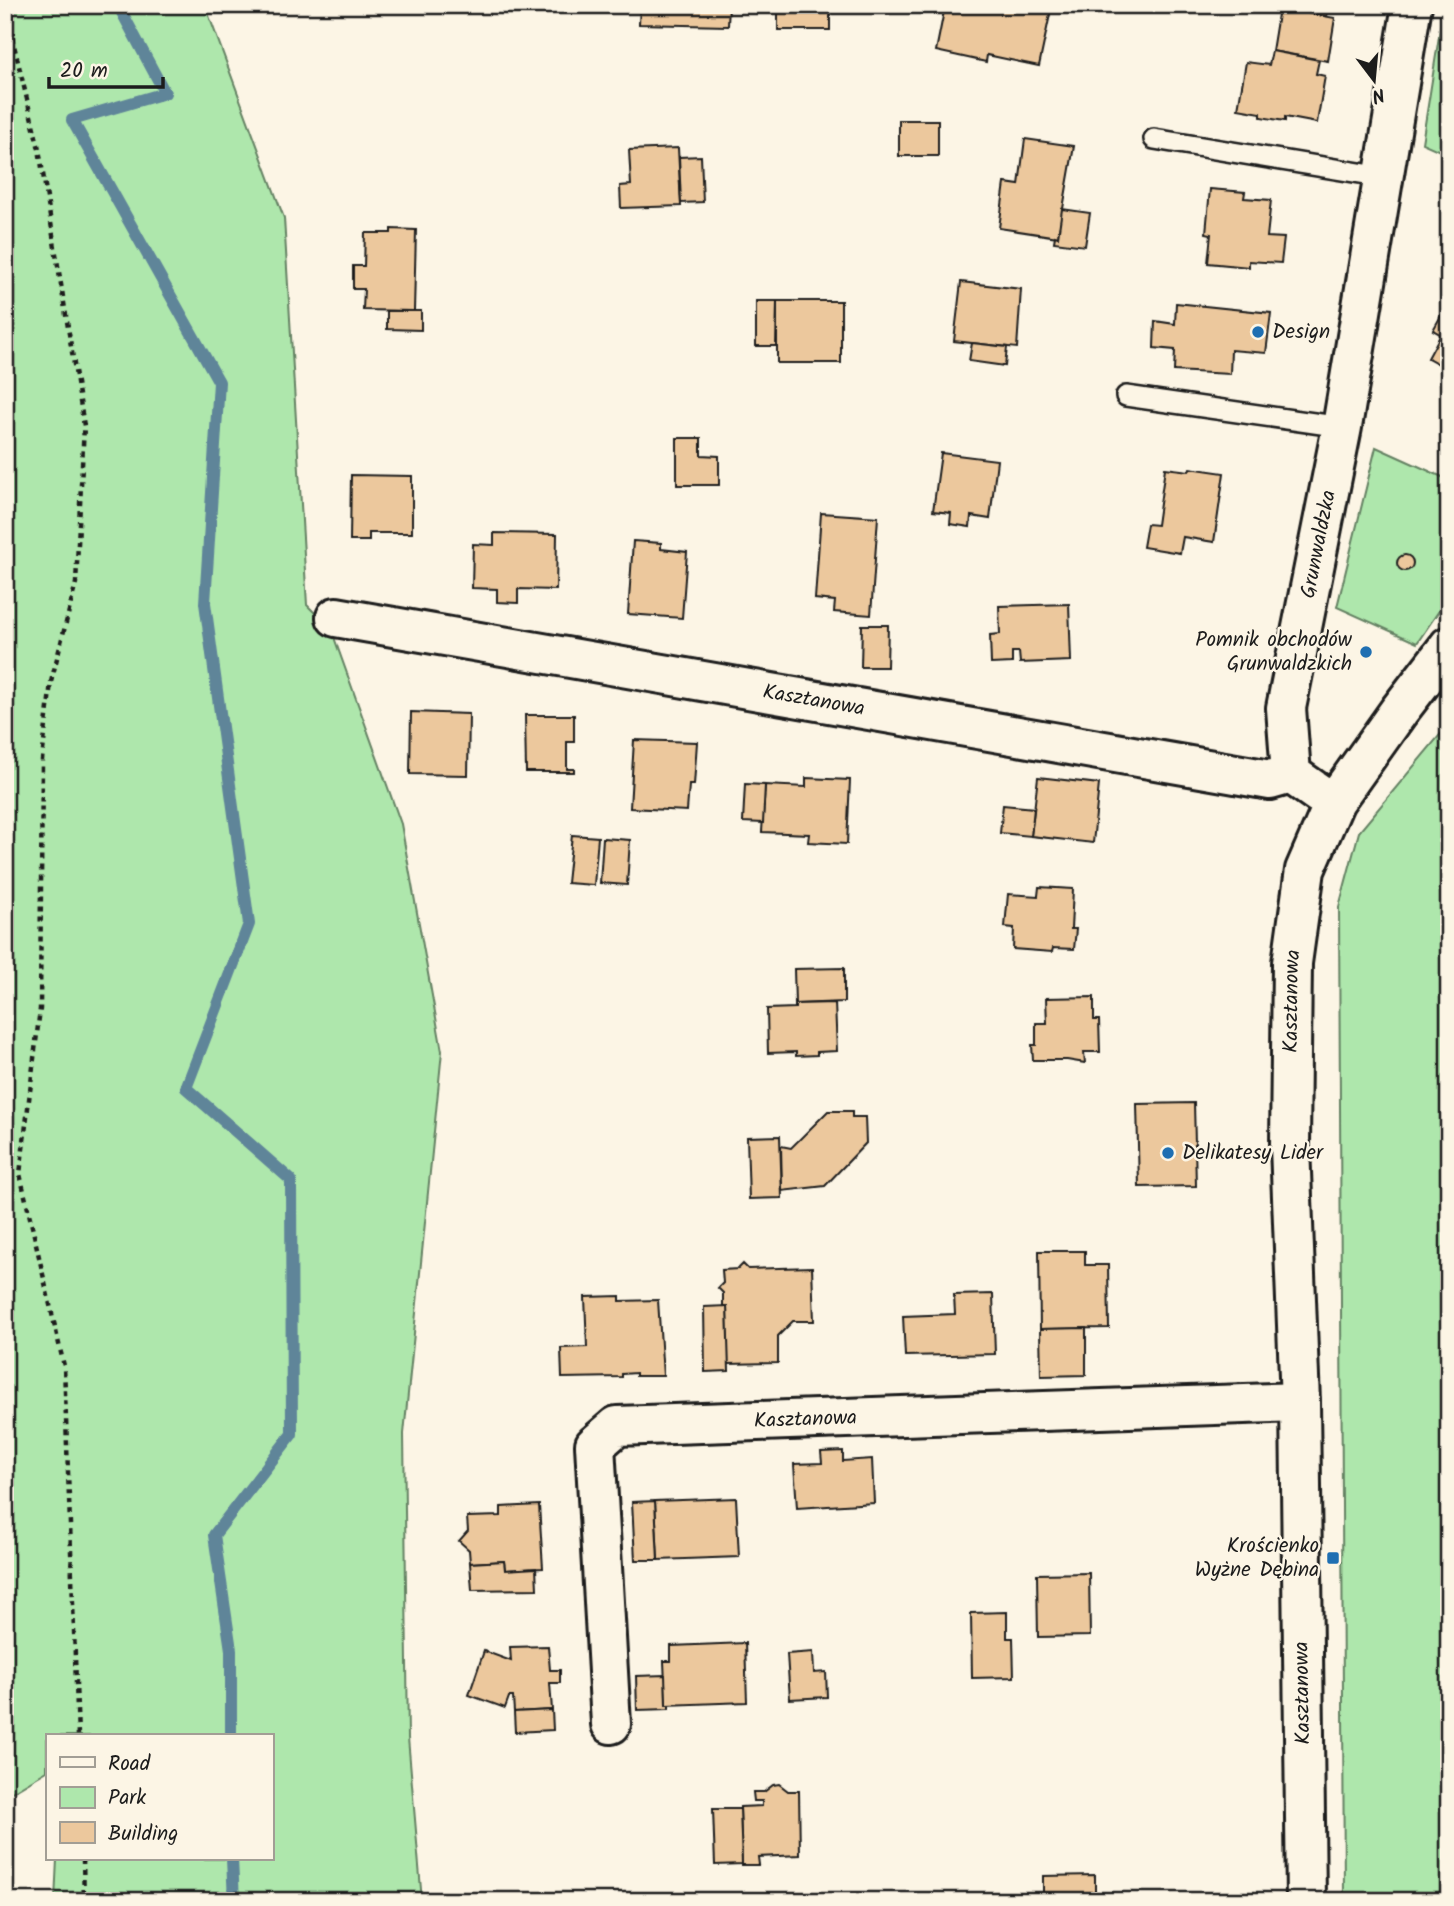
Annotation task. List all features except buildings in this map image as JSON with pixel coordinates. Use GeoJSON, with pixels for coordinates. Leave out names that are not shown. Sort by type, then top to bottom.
{"type":"FeatureCollection","features":[{"type":"Feature","properties":{"kind":"street","name":"Grunwaldzka"},"geometry":{"type":"LineString","coordinates":[[1291,774],[1286,708],[1342,427],[1412,5]]}},
{"type":"Feature","properties":{"kind":"street","name":"Kasztanowa"},"geometry":{"type":"LineString","coordinates":[[336,617],[1270,780],[1291,774]]}},
{"type":"Feature","properties":{"kind":"street","name":"Kasztanowa"},"geometry":{"type":"LineString","coordinates":[[1306,1901],[1300,1402],[1290,1146],[1292,963],[1305,870],[1335,801],[1449,646]]}},
{"type":"Feature","properties":{"kind":"street"},"geometry":{"type":"LineString","coordinates":[[1291,774],[1335,801]]}},
{"type":"Feature","properties":{"kind":"street","name":"Kasztanowa"},"geometry":{"type":"LineString","coordinates":[[611,1724],[595,1445],[617,1426],[1300,1402]]}},
{"type":"Feature","properties":{"kind":"lane"},"geometry":{"type":"LineString","coordinates":[[1154,139],[1384,177]]}},
{"type":"Feature","properties":{"kind":"lane"},"geometry":{"type":"LineString","coordinates":[[1126,396],[1342,427]]}},
{"type":"Feature","properties":{"kind":"path"},"geometry":{"type":"LineString","coordinates":[[5,8],[38,149],[83,426],[76,583],[51,682],[43,760],[40,1009],[20,1174],[64,1366],[78,1734]]}},
{"type":"Feature","properties":{"kind":"path"},"geometry":{"type":"LineString","coordinates":[[83,1860],[84,1901]]}},
{"type":"Feature","properties":{"kind":"green space"},"geometry":{"type":"Polygon","coordinates":[[[5,5],[205,5],[284,218],[307,605],[331,629],[401,824],[442,1051],[404,1434],[408,1738],[422,1901],[55,1901],[57,1860],[273,1860],[273,1734],[46,1734],[46,1772],[5,1796],[5,5]]]}},
{"type":"Feature","properties":{"kind":"green space"},"geometry":{"type":"Polygon","coordinates":[[[1444,5],[1449,5],[1449,155],[1422,143],[1444,5]]]}},
{"type":"Feature","properties":{"kind":"green space"},"geometry":{"type":"Polygon","coordinates":[[[1376,447],[1449,480],[1449,596],[1417,643],[1337,607],[1376,447]]]}},
{"type":"Feature","properties":{"kind":"green space"},"geometry":{"type":"Polygon","coordinates":[[[1449,724],[1449,1901],[1344,1901],[1339,907],[1359,832],[1449,724]]]}},
{"type":"Feature","properties":{"kind":"waterway"},"geometry":{"type":"LineString","coordinates":[[118,5],[165,93],[72,120],[219,382],[205,603],[249,924],[186,1088],[291,1180],[292,1434],[214,1535],[231,1650],[231,1734]]}},
{"type":"Feature","properties":{"kind":"waterway"},"geometry":{"type":"LineString","coordinates":[[232,1860],[234,1901]]}},
{"type":"Feature","properties":{"kind":"place","name":"Design"},"geometry":{"type":"Point","coordinates":[1258,332]}},
{"type":"Feature","properties":{"kind":"place","name":"Pomnik obchodów Grunwaldzkich"},"geometry":{"type":"Point","coordinates":[1366,652]}},
{"type":"Feature","properties":{"kind":"place","name":"Delikatesy Lider"},"geometry":{"type":"Point","coordinates":[1168,1153]}},
{"type":"Feature","properties":{"kind":"place","name":"Krościenko Wyżne Dębina"},"geometry":{"type":"Point","coordinates":[1333,1558]}}]}
